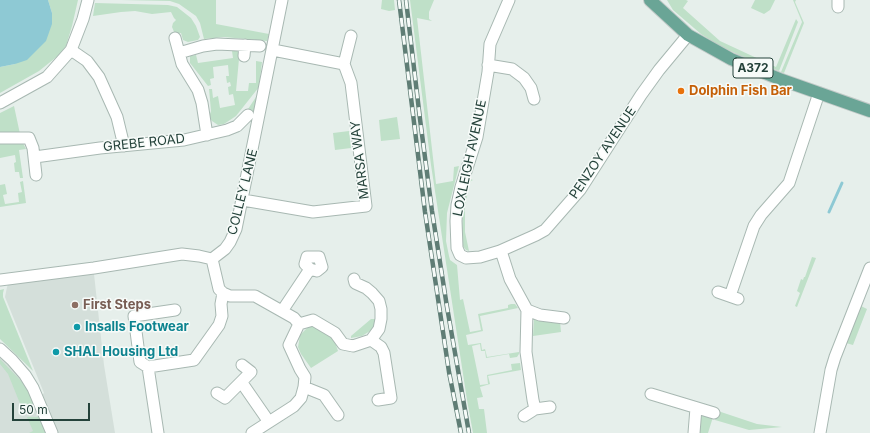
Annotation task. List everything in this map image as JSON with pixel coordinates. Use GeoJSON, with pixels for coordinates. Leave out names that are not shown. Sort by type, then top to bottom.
{"type":"FeatureCollection","features":[{"type":"Feature","properties":{"kind":"main road","name":"A372"},"geometry":{"type":"LineString","coordinates":[[650,0],[688,36],[731,59],[870,111]]}},
{"type":"Feature","properties":{"kind":"street"},"geometry":{"type":"LineString","coordinates":[[0,103],[47,77],[71,50],[81,27],[88,0]]}},
{"type":"Feature","properties":{"kind":"street","name":"COLLEY LANE"},"geometry":{"type":"LineString","coordinates":[[212,259],[217,256],[230,242],[236,230],[282,0]]}},
{"type":"Feature","properties":{"kind":"street","name":"LOXLEIGH AVENUE"},"geometry":{"type":"LineString","coordinates":[[458,252],[456,221],[457,206],[461,187],[477,137],[490,44],[509,0]]}},
{"type":"Feature","properties":{"kind":"street"},"geometry":{"type":"LineString","coordinates":[[273,50],[344,64],[351,36]]}},
{"type":"Feature","properties":{"kind":"street","name":"PENZOY AVENUE"},"geometry":{"type":"LineString","coordinates":[[458,252],[463,257],[470,258],[487,256],[541,233],[580,190],[641,95],[659,70],[688,36]]}},
{"type":"Feature","properties":{"kind":"street"},"geometry":{"type":"LineString","coordinates":[[175,38],[182,64],[198,90],[202,102],[207,135]]}},
{"type":"Feature","properties":{"kind":"street"},"geometry":{"type":"LineString","coordinates":[[179,53],[203,46],[231,44],[244,50],[260,46]]}},
{"type":"Feature","properties":{"kind":"street"},"geometry":{"type":"LineString","coordinates":[[71,50],[87,61],[99,77],[117,117],[124,146]]}},
{"type":"Feature","properties":{"kind":"street","name":"MARSA WAY"},"geometry":{"type":"LineString","coordinates":[[243,200],[312,212],[366,206],[351,83],[344,64]]}},
{"type":"Feature","properties":{"kind":"street"},"geometry":{"type":"LineString","coordinates":[[488,65],[512,69],[524,78],[535,91]]}},
{"type":"Feature","properties":{"kind":"street"},"geometry":{"type":"LineString","coordinates":[[718,292],[734,298],[754,226],[760,215],[785,189],[791,177],[819,93]]}},
{"type":"Feature","properties":{"kind":"street","name":"GREBE ROAD"},"geometry":{"type":"LineString","coordinates":[[35,157],[100,148],[184,140],[227,130],[237,126],[248,115]]}},
{"type":"Feature","properties":{"kind":"street"},"geometry":{"type":"LineString","coordinates":[[0,138],[29,138],[35,157],[36,175]]}},
{"type":"Feature","properties":{"kind":"street"},"geometry":{"type":"LineString","coordinates":[[501,251],[510,279],[527,310],[526,352],[533,400],[536,408]]}},
{"type":"Feature","properties":{"kind":"street"},"geometry":{"type":"LineString","coordinates":[[0,280],[94,268],[182,254],[199,256],[212,259],[219,289],[223,293],[230,296],[255,296],[294,318],[299,324]]}},
{"type":"Feature","properties":{"kind":"street"},"geometry":{"type":"LineString","coordinates":[[820,433],[831,370],[870,268]]}},
{"type":"Feature","properties":{"kind":"street"},"geometry":{"type":"LineString","coordinates":[[282,311],[310,269]]}},
{"type":"Feature","properties":{"kind":"street"},"geometry":{"type":"LineString","coordinates":[[252,433],[294,406],[301,398],[305,377],[289,345],[299,324],[313,320],[335,333],[343,344],[353,346],[371,340],[379,330],[381,319],[379,301],[372,292],[355,283],[354,280]]}},
{"type":"Feature","properties":{"kind":"street"},"geometry":{"type":"LineString","coordinates":[[175,310],[134,316],[140,362],[148,367],[194,360],[219,325],[222,316],[221,304],[223,293]]}},
{"type":"Feature","properties":{"kind":"street"},"geometry":{"type":"LineString","coordinates":[[527,310],[540,315],[564,318]]}},
{"type":"Feature","properties":{"kind":"street"},"geometry":{"type":"LineString","coordinates":[[371,340],[381,347],[384,353],[391,398],[378,400]]}},
{"type":"Feature","properties":{"kind":"street"},"geometry":{"type":"LineString","coordinates":[[0,349],[25,375],[33,388],[52,433]]}},
{"type":"Feature","properties":{"kind":"street"},"geometry":{"type":"LineString","coordinates":[[218,393],[225,398],[242,383],[251,372],[242,365]]}},
{"type":"Feature","properties":{"kind":"street"},"geometry":{"type":"LineString","coordinates":[[148,367],[158,433]]}},
{"type":"Feature","properties":{"kind":"street"},"geometry":{"type":"LineString","coordinates":[[242,383],[269,422]]}},
{"type":"Feature","properties":{"kind":"street"},"geometry":{"type":"LineString","coordinates":[[304,387],[324,395],[338,415]]}},
{"type":"Feature","properties":{"kind":"street"},"geometry":{"type":"LineString","coordinates":[[651,394],[714,413]]}},
{"type":"Feature","properties":{"kind":"street"},"geometry":{"type":"LineString","coordinates":[[524,416],[536,408],[550,407]]}},
{"type":"Feature","properties":{"kind":"street"},"geometry":{"type":"LineString","coordinates":[[694,433],[696,408]]}},
{"type":"Feature","properties":{"kind":"shaded area"},"geometry":{"type":"Polygon","coordinates":[[[94,274],[104,365],[115,433],[0,433],[0,357],[23,381],[36,401],[44,393],[5,297],[9,283],[94,274]]]}},
{"type":"Feature","properties":{"kind":"green space"},"geometry":{"type":"Polygon","coordinates":[[[48,0],[78,0],[66,46],[59,55],[39,71],[0,93],[0,67],[15,64],[52,13],[48,0]]]}},
{"type":"Feature","properties":{"kind":"green space"},"geometry":{"type":"Polygon","coordinates":[[[121,0],[216,0],[216,24],[269,34],[267,41],[224,37],[204,39],[200,23],[196,16],[179,4],[170,1],[121,0]]]}},
{"type":"Feature","properties":{"kind":"green space"},"geometry":{"type":"Polygon","coordinates":[[[382,0],[394,0],[395,10],[389,11],[381,9],[382,0]]]}},
{"type":"Feature","properties":{"kind":"green space"},"geometry":{"type":"Polygon","coordinates":[[[410,0],[434,0],[429,12],[429,19],[432,21],[417,18],[436,184],[453,181],[454,167],[459,166],[447,213],[446,241],[450,260],[457,265],[460,300],[463,299],[470,332],[481,330],[478,314],[508,308],[508,305],[511,304],[515,304],[518,308],[480,316],[483,331],[466,335],[468,345],[481,343],[482,350],[485,349],[487,357],[519,352],[517,357],[510,358],[509,354],[486,358],[485,351],[481,351],[480,344],[472,346],[480,385],[488,384],[487,375],[512,370],[511,364],[520,363],[521,370],[488,376],[490,384],[480,387],[483,397],[477,398],[479,409],[484,409],[487,433],[473,433],[467,400],[431,165],[410,0]]]}},
{"type":"Feature","properties":{"kind":"green space"},"geometry":{"type":"Polygon","coordinates":[[[667,0],[688,1],[683,8],[720,41],[776,67],[796,19],[798,22],[779,71],[718,45],[701,34],[673,10],[667,0]]]}},
{"type":"Feature","properties":{"kind":"green space"},"geometry":{"type":"Polygon","coordinates":[[[755,0],[775,0],[770,10],[764,14],[751,8],[755,0]]]}},
{"type":"Feature","properties":{"kind":"green space"},"geometry":{"type":"Polygon","coordinates":[[[793,0],[796,0],[795,2],[804,23],[784,73],[781,72],[802,22],[793,0]]]}},
{"type":"Feature","properties":{"kind":"green space"},"geometry":{"type":"Polygon","coordinates":[[[95,3],[168,5],[177,7],[191,18],[200,37],[198,40],[188,42],[183,40],[181,33],[175,34],[172,27],[176,20],[171,12],[152,14],[135,11],[93,16],[95,3]]]}},
{"type":"Feature","properties":{"kind":"green space"},"geometry":{"type":"Polygon","coordinates":[[[236,49],[239,53],[239,59],[236,91],[248,91],[249,83],[256,83],[256,61],[262,62],[259,87],[236,116],[224,124],[218,125],[209,117],[211,111],[209,89],[212,89],[213,98],[218,96],[220,108],[235,105],[233,94],[229,95],[228,87],[231,86],[230,82],[227,83],[226,76],[229,76],[228,65],[213,67],[214,78],[210,79],[211,85],[208,86],[190,63],[190,56],[196,55],[198,63],[233,58],[232,51],[236,49]]]}},
{"type":"Feature","properties":{"kind":"green space"},"geometry":{"type":"Polygon","coordinates":[[[258,94],[254,113],[248,109],[258,94]]]}},
{"type":"Feature","properties":{"kind":"green space"},"geometry":{"type":"Polygon","coordinates":[[[14,106],[20,134],[0,135],[0,113],[14,106]]]}},
{"type":"Feature","properties":{"kind":"green space"},"geometry":{"type":"Polygon","coordinates":[[[397,117],[400,139],[381,141],[379,120],[397,117]]]}},
{"type":"Feature","properties":{"kind":"green space"},"geometry":{"type":"Polygon","coordinates":[[[349,131],[351,148],[335,150],[333,133],[349,131]]]}},
{"type":"Feature","properties":{"kind":"green space"},"geometry":{"type":"Polygon","coordinates":[[[0,143],[23,143],[26,149],[19,150],[23,178],[20,178],[19,172],[15,172],[15,155],[0,158],[0,143]]]}},
{"type":"Feature","properties":{"kind":"green space"},"geometry":{"type":"Polygon","coordinates":[[[470,179],[473,180],[469,185],[465,207],[465,232],[469,251],[462,245],[462,231],[463,206],[470,179]]]}},
{"type":"Feature","properties":{"kind":"green space"},"geometry":{"type":"Polygon","coordinates":[[[23,181],[26,203],[0,207],[0,185],[5,184],[7,194],[3,195],[5,204],[19,202],[18,193],[22,192],[20,182],[23,181]]]}},
{"type":"Feature","properties":{"kind":"green space"},"geometry":{"type":"Polygon","coordinates":[[[812,257],[816,258],[797,307],[795,306],[800,293],[797,291],[801,279],[803,280],[805,277],[812,257]]]}},
{"type":"Feature","properties":{"kind":"green space"},"geometry":{"type":"Polygon","coordinates":[[[4,289],[3,297],[33,371],[0,339],[0,290],[4,289]]]}},
{"type":"Feature","properties":{"kind":"green space"},"geometry":{"type":"Polygon","coordinates":[[[861,306],[867,309],[853,345],[846,343],[861,306]]]}},
{"type":"Feature","properties":{"kind":"green space"},"geometry":{"type":"Polygon","coordinates":[[[371,319],[375,319],[375,322],[370,331],[362,336],[351,338],[351,336],[371,319]]]}},
{"type":"Feature","properties":{"kind":"green space"},"geometry":{"type":"Polygon","coordinates":[[[534,319],[560,321],[561,332],[533,336],[534,319]]]}},
{"type":"Feature","properties":{"kind":"green space"},"geometry":{"type":"Polygon","coordinates":[[[309,326],[316,327],[330,336],[335,342],[338,351],[311,368],[298,347],[300,335],[309,326]]]}},
{"type":"Feature","properties":{"kind":"green space"},"geometry":{"type":"Polygon","coordinates":[[[0,359],[22,382],[34,400],[33,406],[30,409],[25,409],[21,406],[8,374],[0,364],[0,359]]]}},
{"type":"Feature","properties":{"kind":"green space"},"geometry":{"type":"Polygon","coordinates":[[[718,411],[757,424],[782,427],[749,430],[715,420],[718,411]]]}},
{"type":"Feature","properties":{"kind":"green space"},"geometry":{"type":"Polygon","coordinates":[[[703,415],[713,417],[708,433],[698,433],[700,417],[703,415]]]}},
{"type":"Feature","properties":{"kind":"green space"},"geometry":{"type":"Polygon","coordinates":[[[27,417],[38,417],[41,419],[47,433],[29,433],[33,431],[27,417]]]}},
{"type":"Feature","properties":{"kind":"water"},"geometry":{"type":"Polygon","coordinates":[[[0,0],[48,0],[52,13],[52,24],[46,41],[27,60],[0,67],[0,0]]]}},
{"type":"Feature","properties":{"kind":"waterway"},"geometry":{"type":"LineString","coordinates":[[829,212],[842,183]]}},
{"type":"Feature","properties":{"kind":"railway"},"geometry":{"type":"LineString","coordinates":[[399,0],[425,212],[449,372],[461,433]]}},
{"type":"Feature","properties":{"kind":"railway"},"geometry":{"type":"LineString","coordinates":[[406,0],[432,211],[469,433]]}},
{"type":"Feature","properties":{"kind":"place","name":"Dolphin Fish Bar"},"geometry":{"type":"Point","coordinates":[681,91]}},
{"type":"Feature","properties":{"kind":"place","name":"First Steps"},"geometry":{"type":"Point","coordinates":[75,305]}},
{"type":"Feature","properties":{"kind":"place","name":"Insalls Footwear"},"geometry":{"type":"Point","coordinates":[77,327]}},
{"type":"Feature","properties":{"kind":"place","name":"SHAL Housing Ltd"},"geometry":{"type":"Point","coordinates":[56,352]}}]}
